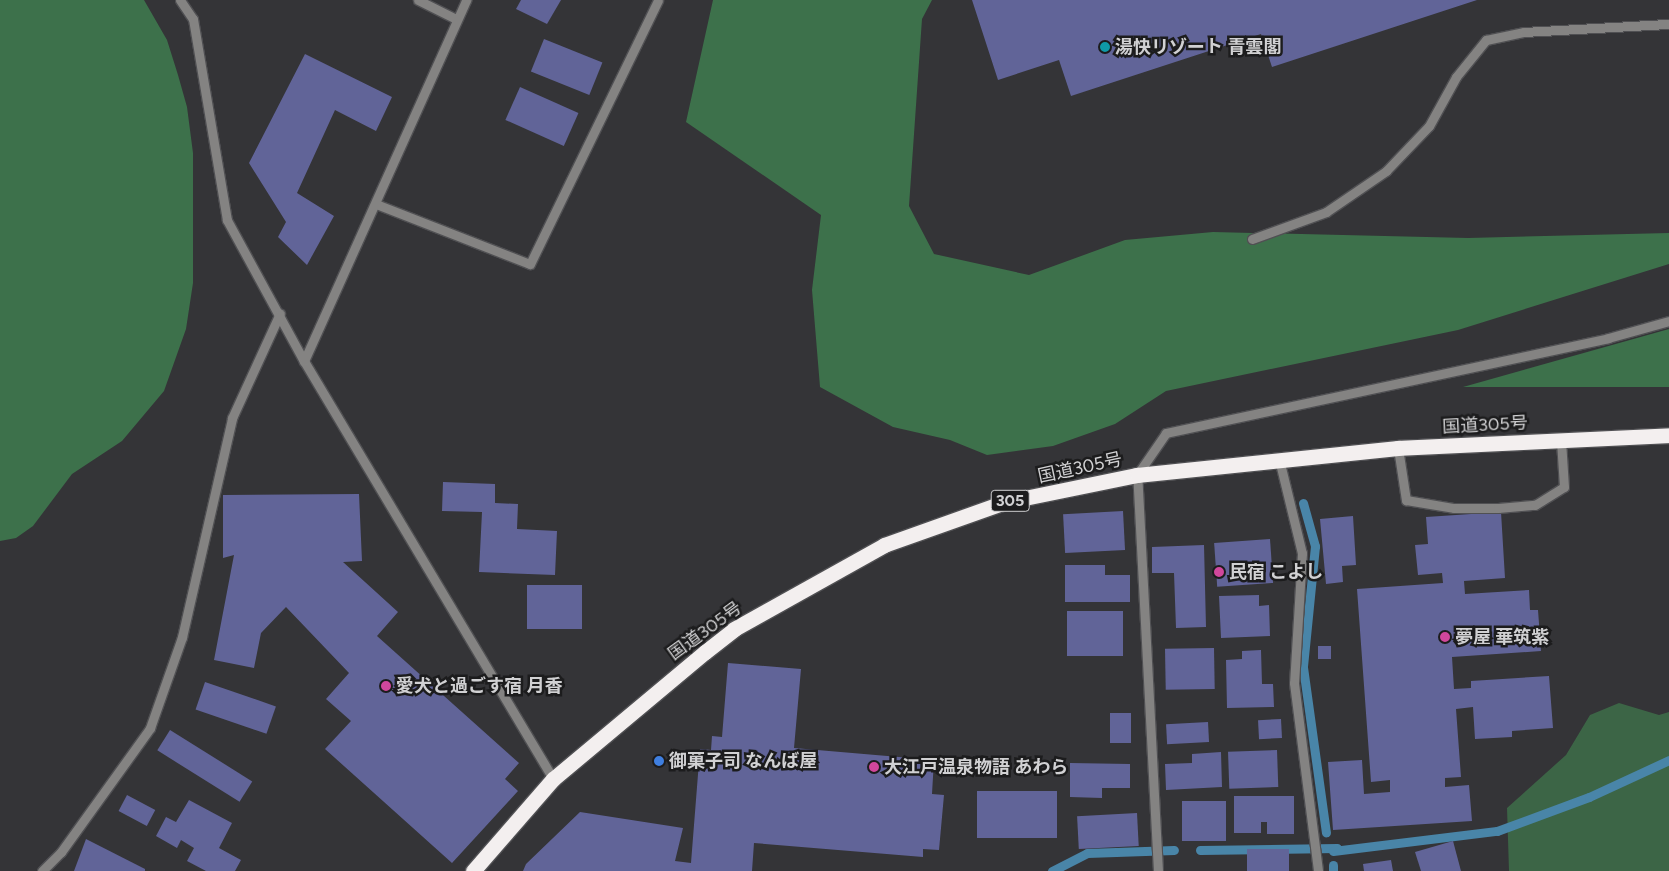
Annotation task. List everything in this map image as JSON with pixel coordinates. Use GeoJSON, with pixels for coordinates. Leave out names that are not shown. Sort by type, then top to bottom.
{"type":"FeatureCollection","features":[{"type":"Feature","properties":{"kind":"highway","name":"国道305号"},"geometry":{"type":"LineString","coordinates":[[473,871],[553,779],[734,629],[884,545],[1006,502],[1137,475],[1398,448],[1669,435]]}},
{"type":"Feature","properties":{"kind":"street"},"geometry":{"type":"LineString","coordinates":[[180,0],[192,19],[227,220],[280,313],[304,360],[553,779]]}},
{"type":"Feature","properties":{"kind":"street"},"geometry":{"type":"LineString","coordinates":[[418,0],[456,19]]}},
{"type":"Feature","properties":{"kind":"street"},"geometry":{"type":"LineString","coordinates":[[304,360],[376,204],[466,0]]}},
{"type":"Feature","properties":{"kind":"street"},"geometry":{"type":"LineString","coordinates":[[376,204],[530,264],[658,0]]}},
{"type":"Feature","properties":{"kind":"street"},"geometry":{"type":"LineString","coordinates":[[1252,239],[1326,212],[1386,171],[1430,126],[1456,77],[1486,40],[1524,32],[1669,24]]}},
{"type":"Feature","properties":{"kind":"street"},"geometry":{"type":"LineString","coordinates":[[42,871],[61,852],[150,728],[182,637],[232,418],[280,313]]}},
{"type":"Feature","properties":{"kind":"street"},"geometry":{"type":"LineString","coordinates":[[1158,871],[1137,475],[1166,432],[1608,338],[1669,321]]}},
{"type":"Feature","properties":{"kind":"street"},"geometry":{"type":"LineString","coordinates":[[1398,448],[1406,500],[1454,508],[1498,508],[1535,504],[1564,487],[1561,440]]}},
{"type":"Feature","properties":{"kind":"street"},"geometry":{"type":"LineString","coordinates":[[1279,459],[1302,553],[1294,683],[1318,871]]}},
{"type":"Feature","properties":{"kind":"green space"},"geometry":{"type":"Polygon","coordinates":[[[0,0],[144,0],[167,40],[187,107],[193,153],[193,283],[186,329],[164,391],[122,441],[72,474],[33,526],[16,538],[0,541],[0,0]]]}},
{"type":"Feature","properties":{"kind":"green space"},"geometry":{"type":"Polygon","coordinates":[[[713,0],[932,0],[922,19],[909,206],[934,254],[1029,275],[1125,240],[1213,232],[1468,238],[1669,233],[1669,264],[1458,330],[1166,391],[1115,424],[1053,446],[987,455],[950,440],[893,427],[820,387],[812,290],[821,215],[686,122],[713,0]]]}},
{"type":"Feature","properties":{"kind":"green space"},"geometry":{"type":"Polygon","coordinates":[[[1669,329],[1669,387],[1463,387],[1669,329]]]}},
{"type":"Feature","properties":{"kind":"green space"},"geometry":{"type":"Polygon","coordinates":[[[1619,703],[1659,715],[1669,712],[1669,871],[1509,871],[1507,808],[1566,755],[1590,715],[1619,703]]]}},
{"type":"Feature","properties":{"kind":"building"},"geometry":{"type":"Polygon","coordinates":[[[521,0],[561,0],[547,24],[516,9],[521,0]]]}},
{"type":"Feature","properties":{"kind":"building","name":"湯快リゾート 青雲閣"},"geometry":{"type":"Polygon","coordinates":[[[972,0],[1477,0],[1272,67],[1261,34],[1071,96],[1059,60],[998,80],[972,0]]]}},
{"type":"Feature","properties":{"kind":"building"},"geometry":{"type":"Polygon","coordinates":[[[544,39],[602,63],[589,95],[531,71],[544,39]]]}},
{"type":"Feature","properties":{"kind":"building"},"geometry":{"type":"Polygon","coordinates":[[[305,54],[392,97],[376,131],[335,110],[297,193],[334,216],[307,265],[278,237],[286,222],[249,163],[305,54]]]}},
{"type":"Feature","properties":{"kind":"building"},"geometry":{"type":"Polygon","coordinates":[[[520,87],[578,113],[564,146],[505,120],[520,87]]]}},
{"type":"Feature","properties":{"kind":"building"},"geometry":{"type":"Polygon","coordinates":[[[443,482],[495,484],[495,503],[518,504],[517,529],[557,531],[555,575],[479,572],[482,512],[442,511],[443,482]]]}},
{"type":"Feature","properties":{"kind":"building","name":"愛犬と過ごす宿 月香"},"geometry":{"type":"Polygon","coordinates":[[[359,494],[362,561],[343,562],[398,612],[377,636],[519,763],[505,779],[518,791],[452,863],[325,749],[351,721],[326,699],[349,673],[286,607],[261,633],[254,668],[214,660],[234,555],[223,558],[223,495],[359,494]]]}},
{"type":"Feature","properties":{"kind":"building"},"geometry":{"type":"Polygon","coordinates":[[[1123,511],[1125,550],[1065,553],[1063,514],[1123,511]]]}},
{"type":"Feature","properties":{"kind":"building"},"geometry":{"type":"Polygon","coordinates":[[[1501,512],[1505,578],[1464,581],[1465,594],[1529,590],[1530,610],[1538,610],[1541,651],[1452,657],[1454,689],[1471,688],[1471,681],[1549,676],[1553,728],[1512,731],[1512,737],[1475,739],[1473,707],[1456,709],[1461,777],[1445,778],[1445,787],[1469,785],[1472,821],[1333,830],[1328,762],[1362,760],[1364,794],[1390,792],[1390,780],[1371,782],[1357,589],[1443,583],[1442,573],[1418,575],[1415,545],[1428,544],[1426,517],[1501,512]]]}},
{"type":"Feature","properties":{"kind":"building"},"geometry":{"type":"Polygon","coordinates":[[[1353,516],[1356,565],[1342,566],[1343,582],[1326,584],[1320,519],[1353,516]]]}},
{"type":"Feature","properties":{"kind":"building"},"geometry":{"type":"Polygon","coordinates":[[[1270,539],[1273,583],[1217,587],[1214,543],[1270,539]]]}},
{"type":"Feature","properties":{"kind":"building"},"geometry":{"type":"Polygon","coordinates":[[[1204,545],[1206,627],[1176,628],[1174,573],[1152,573],[1152,547],[1204,545]]]}},
{"type":"Feature","properties":{"kind":"building"},"geometry":{"type":"Polygon","coordinates":[[[1065,565],[1105,565],[1105,575],[1130,575],[1130,602],[1065,602],[1065,565]]]}},
{"type":"Feature","properties":{"kind":"building"},"geometry":{"type":"Polygon","coordinates":[[[527,585],[582,585],[582,629],[527,629],[527,585]]]}},
{"type":"Feature","properties":{"kind":"building"},"geometry":{"type":"Polygon","coordinates":[[[1259,595],[1259,606],[1269,605],[1270,636],[1221,638],[1219,596],[1259,595]]]}},
{"type":"Feature","properties":{"kind":"building"},"geometry":{"type":"Polygon","coordinates":[[[1067,611],[1123,611],[1123,656],[1067,656],[1067,611]]]}},
{"type":"Feature","properties":{"kind":"building"},"geometry":{"type":"Polygon","coordinates":[[[1318,646],[1331,646],[1331,659],[1318,659],[1318,646]]]}},
{"type":"Feature","properties":{"kind":"building"},"geometry":{"type":"Polygon","coordinates":[[[1214,648],[1215,689],[1166,690],[1165,649],[1214,648]]]}},
{"type":"Feature","properties":{"kind":"building"},"geometry":{"type":"Polygon","coordinates":[[[1261,650],[1262,684],[1273,684],[1274,707],[1227,708],[1226,660],[1242,659],[1242,651],[1261,650]]]}},
{"type":"Feature","properties":{"kind":"building","name":"大江戸温泉物語 あわら"},"geometry":{"type":"Polygon","coordinates":[[[728,663],[801,669],[794,748],[934,760],[932,794],[944,795],[939,850],[923,849],[923,857],[754,843],[752,871],[523,871],[526,864],[580,812],[683,828],[675,861],[691,863],[700,749],[711,750],[712,736],[722,737],[728,663]]]}},
{"type":"Feature","properties":{"kind":"building"},"geometry":{"type":"Polygon","coordinates":[[[205,682],[276,706],[266,734],[196,709],[205,682]]]}},
{"type":"Feature","properties":{"kind":"building"},"geometry":{"type":"Polygon","coordinates":[[[1110,713],[1131,713],[1131,743],[1110,743],[1110,713]]]}},
{"type":"Feature","properties":{"kind":"building"},"geometry":{"type":"Polygon","coordinates":[[[1281,719],[1282,738],[1259,739],[1258,720],[1281,719]]]}},
{"type":"Feature","properties":{"kind":"building"},"geometry":{"type":"Polygon","coordinates":[[[1208,722],[1209,742],[1167,744],[1166,724],[1208,722]]]}},
{"type":"Feature","properties":{"kind":"building"},"geometry":{"type":"Polygon","coordinates":[[[170,730],[252,781],[240,802],[157,750],[170,730]]]}},
{"type":"Feature","properties":{"kind":"building"},"geometry":{"type":"Polygon","coordinates":[[[1277,750],[1278,787],[1229,789],[1228,752],[1277,750]]]}},
{"type":"Feature","properties":{"kind":"building"},"geometry":{"type":"Polygon","coordinates":[[[1221,752],[1222,787],[1166,790],[1165,764],[1192,763],[1192,754],[1221,752]]]}},
{"type":"Feature","properties":{"kind":"building"},"geometry":{"type":"Polygon","coordinates":[[[1070,763],[1130,764],[1130,788],[1102,788],[1102,798],[1070,797],[1070,763]]]}},
{"type":"Feature","properties":{"kind":"building"},"geometry":{"type":"Polygon","coordinates":[[[977,791],[1057,791],[1057,838],[977,838],[977,791]]]}},
{"type":"Feature","properties":{"kind":"building"},"geometry":{"type":"Polygon","coordinates":[[[127,795],[155,810],[147,826],[119,811],[127,795]]]}},
{"type":"Feature","properties":{"kind":"building"},"geometry":{"type":"Polygon","coordinates":[[[1234,796],[1294,796],[1294,834],[1267,834],[1267,822],[1261,822],[1261,833],[1234,833],[1234,796]]]}},
{"type":"Feature","properties":{"kind":"building"},"geometry":{"type":"Polygon","coordinates":[[[189,800],[232,823],[219,848],[241,860],[235,871],[206,871],[187,861],[194,848],[181,840],[177,848],[156,836],[166,817],[176,822],[189,800]]]}},
{"type":"Feature","properties":{"kind":"building"},"geometry":{"type":"Polygon","coordinates":[[[1182,801],[1226,801],[1226,841],[1182,841],[1182,801]]]}},
{"type":"Feature","properties":{"kind":"building"},"geometry":{"type":"Polygon","coordinates":[[[1137,813],[1139,846],[1079,849],[1077,816],[1137,813]]]}},
{"type":"Feature","properties":{"kind":"building"},"geometry":{"type":"Polygon","coordinates":[[[86,839],[145,869],[145,871],[74,871],[86,839]]]}},
{"type":"Feature","properties":{"kind":"building"},"geometry":{"type":"Polygon","coordinates":[[[1453,841],[1461,871],[1421,871],[1415,852],[1453,841]]]}},
{"type":"Feature","properties":{"kind":"building"},"geometry":{"type":"Polygon","coordinates":[[[1247,849],[1289,849],[1289,871],[1247,871],[1247,849]]]}},
{"type":"Feature","properties":{"kind":"building"},"geometry":{"type":"Polygon","coordinates":[[[1391,860],[1393,871],[1364,871],[1363,864],[1391,860]]]}},
{"type":"Feature","properties":{"kind":"waterway"},"geometry":{"type":"LineString","coordinates":[[1303,503],[1315,546],[1303,667],[1326,832]]}},
{"type":"Feature","properties":{"kind":"waterway"},"geometry":{"type":"LineString","coordinates":[[1333,851],[1497,831],[1589,797],[1669,760]]}},
{"type":"Feature","properties":{"kind":"waterway"},"geometry":{"type":"LineString","coordinates":[[1200,850],[1337,848]]}},
{"type":"Feature","properties":{"kind":"waterway"},"geometry":{"type":"LineString","coordinates":[[1052,871],[1087,853],[1174,850]]}},
{"type":"Feature","properties":{"kind":"waterway"},"geometry":{"type":"LineString","coordinates":[[1333,865],[1333,871]]}},
{"type":"Feature","properties":{"kind":"place","name":"湯快リゾート 青雲閣"},"geometry":{"type":"Point","coordinates":[1105,47]}},
{"type":"Feature","properties":{"kind":"place","name":"民宿 こよし"},"geometry":{"type":"Point","coordinates":[1219,572]}},
{"type":"Feature","properties":{"kind":"place","name":"夢屋 華筑紫"},"geometry":{"type":"Point","coordinates":[1445,637]}},
{"type":"Feature","properties":{"kind":"place","name":"愛犬と過ごす宿 月香"},"geometry":{"type":"Point","coordinates":[386,686]}},
{"type":"Feature","properties":{"kind":"place","name":"御菓子司 なんば屋"},"geometry":{"type":"Point","coordinates":[659,761]}},
{"type":"Feature","properties":{"kind":"place","name":"大江戸温泉物語 あわら"},"geometry":{"type":"Point","coordinates":[874,767]}}]}
